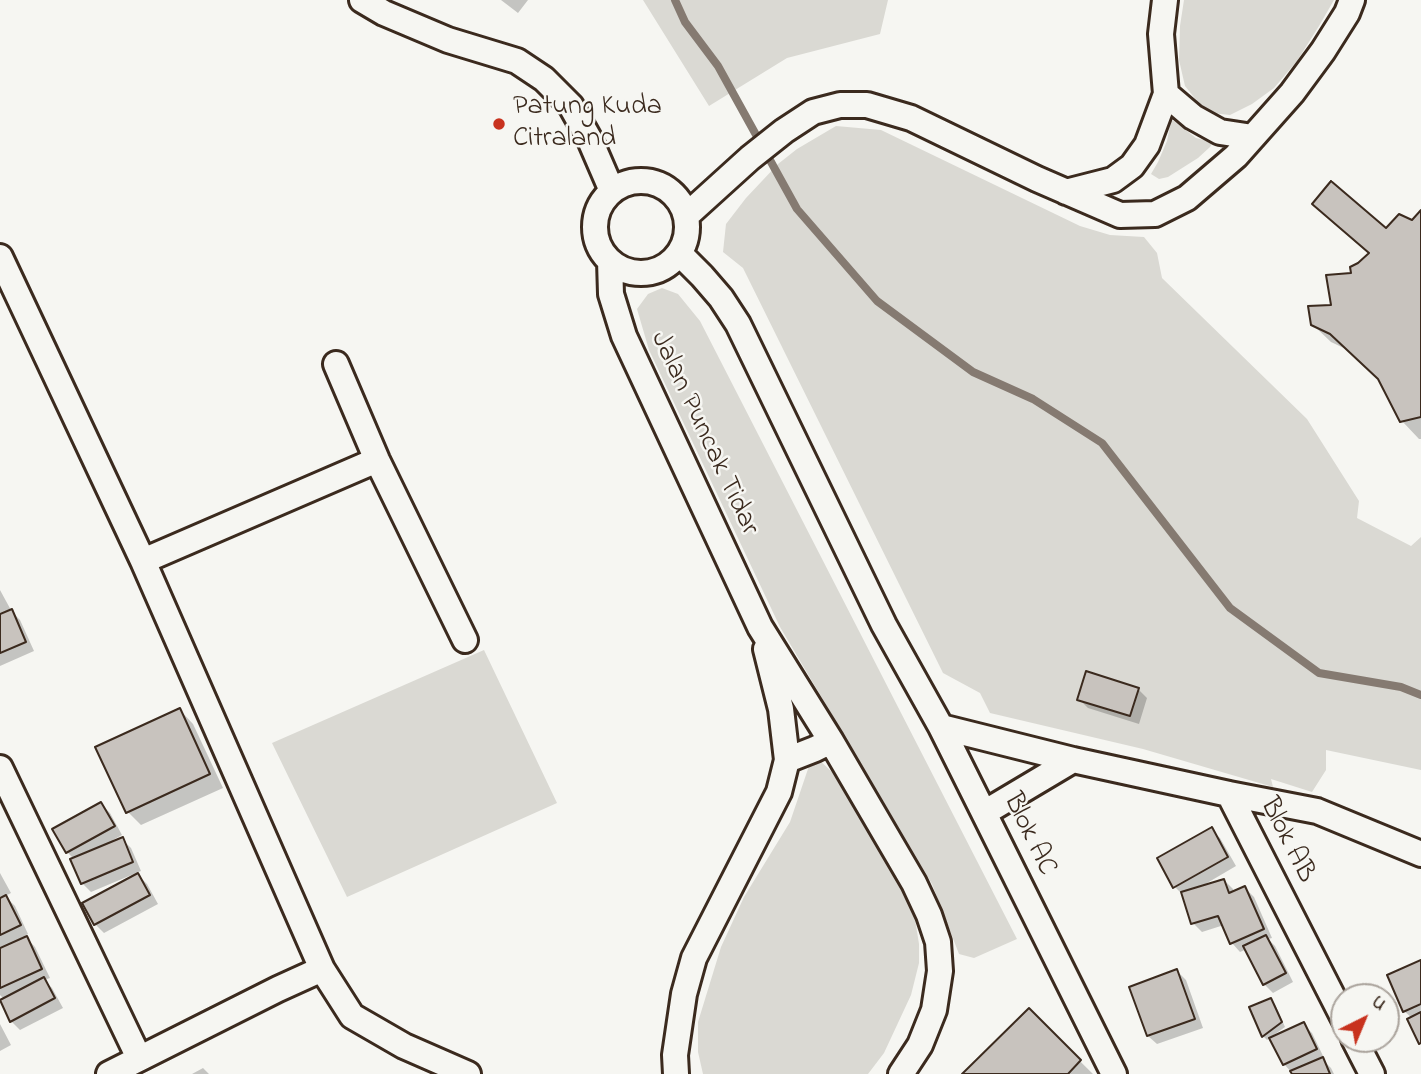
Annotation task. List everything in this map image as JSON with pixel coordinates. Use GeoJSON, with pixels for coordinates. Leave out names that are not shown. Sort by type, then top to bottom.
{"type":"FeatureCollection","features":[{"type":"Feature","properties":{"kind":"street"},"geometry":{"type":"LineString","coordinates":[[362,0],[384,13],[448,40],[517,61],[544,79],[570,106],[590,139],[612,191]]}},
{"type":"Feature","properties":{"kind":"street"},"geometry":{"type":"LineString","coordinates":[[1066,192],[1113,180],[1132,166],[1147,145],[1166,94],[1161,34],[1165,0]]}},
{"type":"Feature","properties":{"kind":"street"},"geometry":{"type":"LineString","coordinates":[[686,216],[784,131],[813,112],[839,105],[867,105],[911,118],[1120,215],[1155,214],[1187,198],[1236,156],[1300,83],[1347,13],[1352,0]]}},
{"type":"Feature","properties":{"kind":"street"},"geometry":{"type":"LineString","coordinates":[[1166,94],[1193,117],[1220,132],[1252,137]]}},
{"type":"Feature","properties":{"kind":"street"},"geometry":{"type":"LineString","coordinates":[[636,181],[649,182],[662,186],[681,204],[686,216],[685,241],[670,263],[646,273],[633,272],[610,261],[602,251],[596,225],[603,201],[612,191],[636,181]]}},
{"type":"Feature","properties":{"kind":"street","name":"Blok AC"},"geometry":{"type":"LineString","coordinates":[[679,253],[702,276],[738,324],[884,625],[941,727],[1114,1074]]}},
{"type":"Feature","properties":{"kind":"street"},"geometry":{"type":"LineString","coordinates":[[0,257],[143,561],[322,969],[352,1016],[404,1046],[468,1074]]}},
{"type":"Feature","properties":{"kind":"street","name":"Jalan Puncak Tidar"},"geometry":{"type":"LineString","coordinates":[[610,261],[611,294],[624,336],[760,627],[831,741],[914,883],[929,915],[938,942],[940,971],[934,1010],[920,1045],[901,1074]]}},
{"type":"Feature","properties":{"kind":"street"},"geometry":{"type":"LineString","coordinates":[[336,364],[377,460],[465,640]]}},
{"type":"Feature","properties":{"kind":"street"},"geometry":{"type":"LineString","coordinates":[[143,561],[377,460]]}},
{"type":"Feature","properties":{"kind":"street","name":"Jalan Puncak Tidar"},"geometry":{"type":"LineString","coordinates":[[676,1074],[675,1055],[684,995],[694,958],[779,792],[787,760],[781,709],[760,627]]}},
{"type":"Feature","properties":{"kind":"street","name":"Blok AB"},"geometry":{"type":"LineString","coordinates":[[941,727],[1073,760],[1228,794],[1330,993]]}},
{"type":"Feature","properties":{"kind":"street"},"geometry":{"type":"LineString","coordinates":[[787,760],[831,741]]}},
{"type":"Feature","properties":{"kind":"street"},"geometry":{"type":"LineString","coordinates":[[984,813],[1073,760]]}},
{"type":"Feature","properties":{"kind":"street"},"geometry":{"type":"LineString","coordinates":[[0,768],[139,1058]]}},
{"type":"Feature","properties":{"kind":"street"},"geometry":{"type":"LineString","coordinates":[[1228,794],[1317,811],[1421,853]]}},
{"type":"Feature","properties":{"kind":"street"},"geometry":{"type":"LineString","coordinates":[[109,1074],[322,969]]}},
{"type":"Feature","properties":{"kind":"street"},"geometry":{"type":"LineString","coordinates":[[1361,1053],[1372,1074]]}},
{"type":"Feature","properties":{"kind":"shaded area"},"geometry":{"type":"Polygon","coordinates":[[[643,0],[888,0],[880,34],[787,58],[709,106],[643,0]]]}},
{"type":"Feature","properties":{"kind":"shaded area"},"geometry":{"type":"Polygon","coordinates":[[[1184,0],[1334,0],[1297,61],[1274,88],[1252,104],[1230,115],[1212,113],[1201,106],[1185,86],[1179,60],[1184,0]]]}},
{"type":"Feature","properties":{"kind":"shaded area"},"geometry":{"type":"Polygon","coordinates":[[[1171,121],[1196,138],[1213,142],[1198,158],[1168,177],[1159,179],[1151,174],[1167,141],[1171,121]]]}},
{"type":"Feature","properties":{"kind":"shaded area"},"geometry":{"type":"Polygon","coordinates":[[[836,126],[881,130],[1080,226],[1110,235],[1144,237],[1157,253],[1162,278],[1307,419],[1359,501],[1357,518],[1411,546],[1421,537],[1421,770],[1326,750],[1326,770],[1312,792],[1271,779],[1273,787],[1143,749],[990,713],[980,693],[943,673],[743,268],[723,252],[726,224],[746,198],[778,164],[797,149],[836,126]]]}},
{"type":"Feature","properties":{"kind":"shaded area"},"geometry":{"type":"Polygon","coordinates":[[[662,288],[678,294],[700,321],[1017,939],[974,958],[959,954],[932,884],[780,627],[649,350],[637,309],[648,294],[662,288]]]}},
{"type":"Feature","properties":{"kind":"shaded area"},"geometry":{"type":"Polygon","coordinates":[[[484,650],[557,803],[347,897],[272,743],[484,650]]]}},
{"type":"Feature","properties":{"kind":"shaded area"},"geometry":{"type":"Polygon","coordinates":[[[817,758],[832,772],[904,892],[915,919],[919,963],[911,995],[884,1053],[868,1074],[703,1074],[698,1052],[698,1022],[721,947],[744,897],[790,822],[809,766],[817,758]]]}},
{"type":"Feature","properties":{"kind":"building"},"geometry":{"type":"Polygon","coordinates":[[[1331,181],[1386,228],[1399,214],[1412,220],[1421,210],[1421,417],[1400,422],[1378,379],[1330,334],[1311,325],[1308,306],[1331,305],[1326,275],[1351,273],[1350,267],[1369,253],[1312,204],[1331,181]]]}},
{"type":"Feature","properties":{"kind":"building"},"geometry":{"type":"Polygon","coordinates":[[[12,609],[26,642],[0,653],[0,614],[12,609]]]}},
{"type":"Feature","properties":{"kind":"building"},"geometry":{"type":"Polygon","coordinates":[[[1086,671],[1139,688],[1130,716],[1077,700],[1086,671]]]}},
{"type":"Feature","properties":{"kind":"building"},"geometry":{"type":"Polygon","coordinates":[[[180,708],[210,774],[126,813],[95,747],[180,708]]]}},
{"type":"Feature","properties":{"kind":"building"},"geometry":{"type":"Polygon","coordinates":[[[101,802],[115,826],[66,853],[52,829],[101,802]]]}},
{"type":"Feature","properties":{"kind":"building"},"geometry":{"type":"Polygon","coordinates":[[[1212,827],[1228,857],[1173,888],[1157,858],[1212,827]]]}},
{"type":"Feature","properties":{"kind":"building"},"geometry":{"type":"Polygon","coordinates":[[[123,837],[133,862],[81,884],[70,859],[123,837]]]}},
{"type":"Feature","properties":{"kind":"building"},"geometry":{"type":"Polygon","coordinates":[[[138,873],[150,895],[94,925],[82,903],[138,873]]]}},
{"type":"Feature","properties":{"kind":"building"},"geometry":{"type":"Polygon","coordinates":[[[1224,879],[1229,893],[1245,886],[1264,929],[1230,944],[1218,916],[1191,924],[1181,892],[1224,879]]]}},
{"type":"Feature","properties":{"kind":"building"},"geometry":{"type":"Polygon","coordinates":[[[6,895],[21,925],[0,935],[0,898],[6,895]]]}},
{"type":"Feature","properties":{"kind":"building"},"geometry":{"type":"Polygon","coordinates":[[[1266,935],[1286,973],[1263,985],[1243,946],[1266,935]]]}},
{"type":"Feature","properties":{"kind":"building"},"geometry":{"type":"Polygon","coordinates":[[[27,936],[42,969],[0,988],[0,948],[27,936]]]}},
{"type":"Feature","properties":{"kind":"building"},"geometry":{"type":"Polygon","coordinates":[[[1421,960],[1421,1004],[1403,1012],[1400,1005],[1400,983],[1390,983],[1387,975],[1421,960]]]}},
{"type":"Feature","properties":{"kind":"building"},"geometry":{"type":"Polygon","coordinates":[[[1177,969],[1195,1019],[1147,1036],[1129,987],[1177,969]]]}},
{"type":"Feature","properties":{"kind":"building"},"geometry":{"type":"Polygon","coordinates":[[[44,977],[55,998],[10,1022],[0,1000],[44,977]]]}},
{"type":"Feature","properties":{"kind":"building"},"geometry":{"type":"Polygon","coordinates":[[[1271,998],[1282,1022],[1262,1037],[1249,1007],[1271,998]]]}},
{"type":"Feature","properties":{"kind":"building"},"geometry":{"type":"Polygon","coordinates":[[[1029,1008],[1081,1060],[1068,1074],[962,1074],[1029,1008]]]}},
{"type":"Feature","properties":{"kind":"building"},"geometry":{"type":"Polygon","coordinates":[[[1421,1012],[1421,1043],[1419,1044],[1407,1019],[1421,1012]]]}},
{"type":"Feature","properties":{"kind":"building"},"geometry":{"type":"Polygon","coordinates":[[[1304,1022],[1317,1049],[1283,1065],[1269,1038],[1304,1022]]]}},
{"type":"Feature","properties":{"kind":"building"},"geometry":{"type":"Polygon","coordinates":[[[1323,1057],[1330,1074],[1292,1074],[1290,1071],[1323,1057]]]}},
{"type":"Feature","properties":{"kind":"waterway"},"geometry":{"type":"LineString","coordinates":[[675,0],[685,22],[718,66],[797,209],[877,301],[973,372],[1033,399],[1102,443],[1230,608],[1319,673],[1401,687],[1421,695]]}},
{"type":"Feature","properties":{"kind":"place","name":"Patung Kuda Citraland"},"geometry":{"type":"Point","coordinates":[499,124]}}]}
